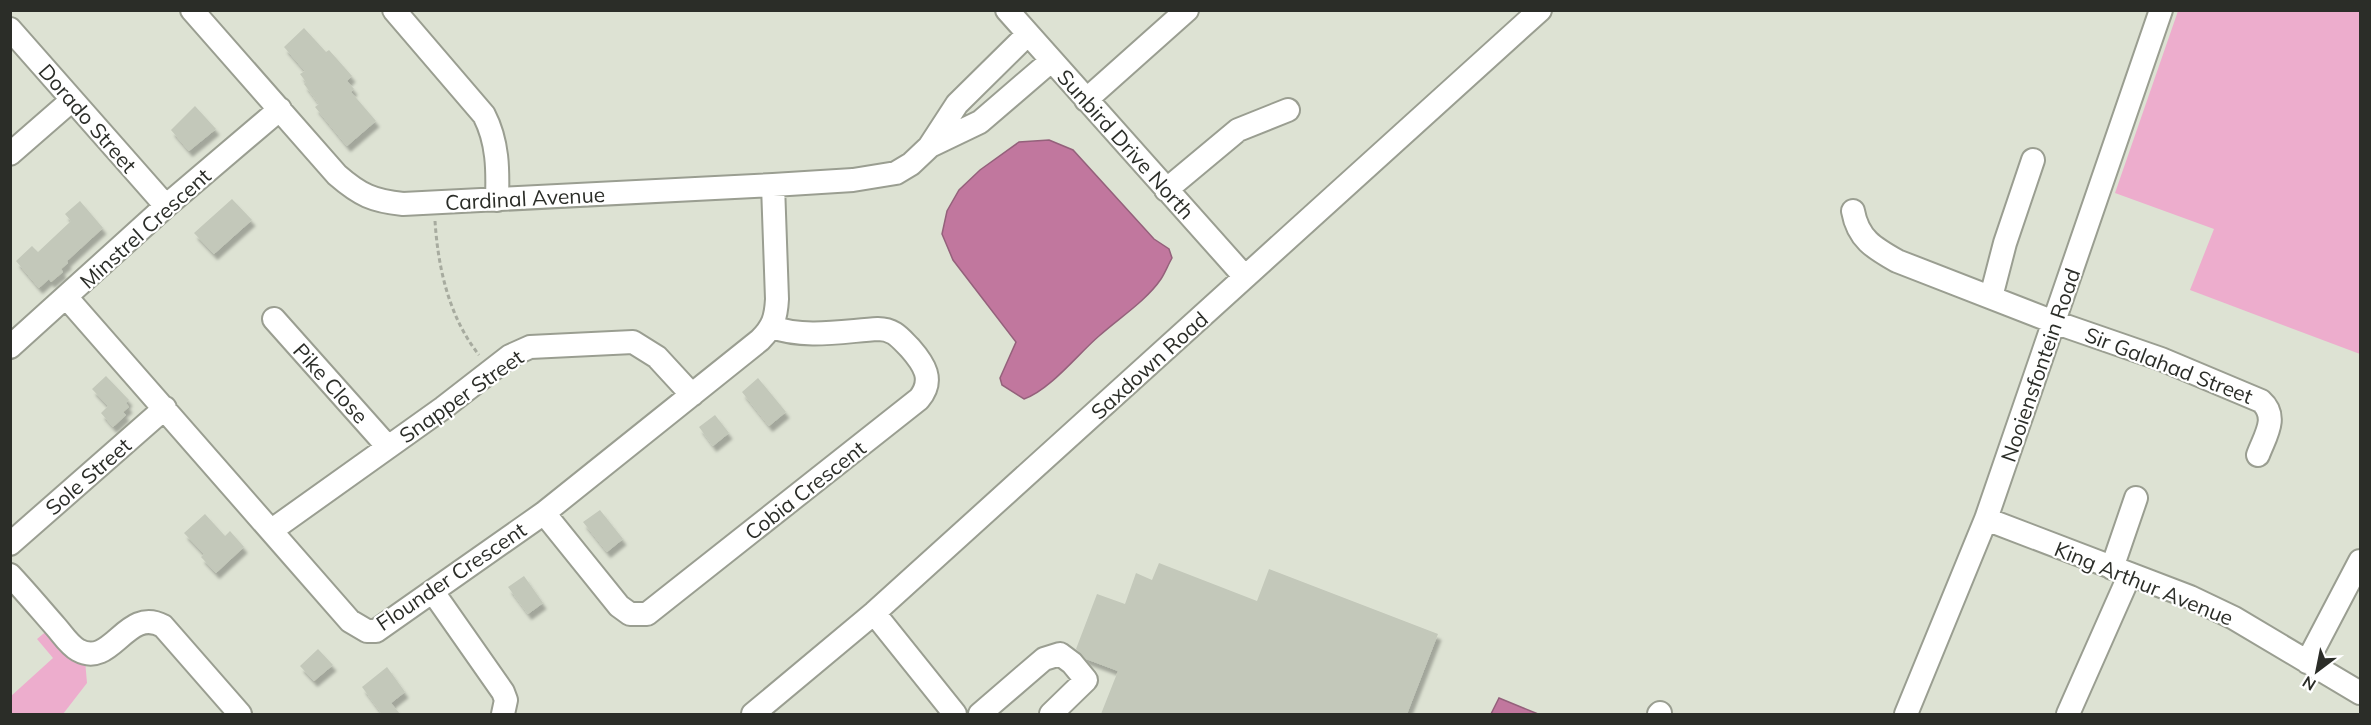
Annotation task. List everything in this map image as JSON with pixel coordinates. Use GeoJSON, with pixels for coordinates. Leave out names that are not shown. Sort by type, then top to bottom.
{"type":"FeatureCollection","features":[{"type":"Feature","properties":{"kind":"street","name":"Cardinal Avenue"},"geometry":{"type":"LineString","coordinates":[[192,10],[337,175],[354,190],[370,198],[387,202],[436,203],[773,185],[896,173],[911,164],[929,147],[957,104],[1028,34]]}},
{"type":"Feature","properties":{"kind":"street"},"geometry":{"type":"LineString","coordinates":[[394,10],[484,115],[491,128],[498,159],[497,200]]}},
{"type":"Feature","properties":{"kind":"street","name":"Sunbird Drive North"},"geometry":{"type":"LineString","coordinates":[[1007,10],[1245,277]]}},
{"type":"Feature","properties":{"kind":"street"},"geometry":{"type":"LineString","coordinates":[[1086,100],[1187,10]]}},
{"type":"Feature","properties":{"kind":"street","name":"Saxdown Road"},"geometry":{"type":"LineString","coordinates":[[753,714],[874,613],[1540,10]]}},
{"type":"Feature","properties":{"kind":"street","name":"Nooiensfontein Road"},"geometry":{"type":"LineString","coordinates":[[1906,714],[1986,519],[2162,10]]}},
{"type":"Feature","properties":{"kind":"street","name":"Dorado Street"},"geometry":{"type":"LineString","coordinates":[[10,29],[166,206]]}},
{"type":"Feature","properties":{"kind":"street","name":"Cardinal Avenue"},"geometry":{"type":"LineString","coordinates":[[929,147],[980,122],[1051,61]]}},
{"type":"Feature","properties":{"kind":"street"},"geometry":{"type":"LineString","coordinates":[[10,154],[72,100]]}},
{"type":"Feature","properties":{"kind":"street","name":"Minstrel Crescent"},"geometry":{"type":"LineString","coordinates":[[10,347],[67,298],[166,206],[280,109]]}},
{"type":"Feature","properties":{"kind":"street"},"geometry":{"type":"LineString","coordinates":[[1166,190],[1238,129],[1288,110]]}},
{"type":"Feature","properties":{"kind":"street"},"geometry":{"type":"LineString","coordinates":[[1991,297],[2033,160]]}},
{"type":"Feature","properties":{"kind":"street"},"geometry":{"type":"LineString","coordinates":[[772,327],[776,318],[777,299],[773,185]]}},
{"type":"Feature","properties":{"kind":"street"},"geometry":{"type":"LineString","coordinates":[[1853,211],[1856,226],[1878,250],[1920,272],[2054,322]]}},
{"type":"Feature","properties":{"kind":"street","name":"Flounder Crescent"},"geometry":{"type":"LineString","coordinates":[[67,298],[350,621],[367,631],[383,628],[544,513],[760,340],[772,327]]}},
{"type":"Feature","properties":{"kind":"street","name":"Pike Close"},"geometry":{"type":"LineString","coordinates":[[274,319],[388,447]]}},
{"type":"Feature","properties":{"kind":"street","name":"Sir Galahad Street"},"geometry":{"type":"LineString","coordinates":[[2054,322],[2161,359],[2261,401],[2269,408],[2271,415],[2258,455]]}},
{"type":"Feature","properties":{"kind":"street","name":"Cobia Crescent"},"geometry":{"type":"LineString","coordinates":[[544,513],[619,606],[630,614],[647,614],[920,399],[926,389],[927,377],[924,365],[894,332],[878,329],[805,333],[782,331],[772,327]]}},
{"type":"Feature","properties":{"kind":"street","name":"Snapper Street"},"geometry":{"type":"LineString","coordinates":[[272,530],[510,356],[530,347],[633,342],[657,357],[692,394]]}},
{"type":"Feature","properties":{"kind":"street","name":"Sole Street"},"geometry":{"type":"LineString","coordinates":[[10,544],[165,408]]}},
{"type":"Feature","properties":{"kind":"street"},"geometry":{"type":"LineString","coordinates":[[2068,714],[2121,571],[2136,498]]}},
{"type":"Feature","properties":{"kind":"street","name":"King Arthur Avenue"},"geometry":{"type":"LineString","coordinates":[[1986,519],[2190,597],[2234,618],[2361,693]]}},
{"type":"Feature","properties":{"kind":"street"},"geometry":{"type":"LineString","coordinates":[[2307,662],[2359,568]]}},
{"type":"Feature","properties":{"kind":"street"},"geometry":{"type":"LineString","coordinates":[[10,575],[71,644],[86,653],[105,650],[142,622],[150,621],[163,626],[240,714]]}},
{"type":"Feature","properties":{"kind":"street"},"geometry":{"type":"LineString","coordinates":[[433,592],[503,692],[506,700],[503,714]]}},
{"type":"Feature","properties":{"kind":"street"},"geometry":{"type":"LineString","coordinates":[[874,613],[955,714]]}},
{"type":"Feature","properties":{"kind":"street"},"geometry":{"type":"LineString","coordinates":[[980,714],[1044,659],[1060,654],[1072,663],[1086,680],[1051,714]]}},
{"type":"Feature","properties":{"kind":"path"},"geometry":{"type":"LineString","coordinates":[[436,203],[437,255],[450,299],[469,342],[492,370]]}},
{"type":"Feature","properties":{"kind":"shaded area"},"geometry":{"type":"Polygon","coordinates":[[[2178,11],[2360,11],[2360,354],[2190,290],[2214,229],[2115,193],[2178,11]]]}},
{"type":"Feature","properties":{"kind":"shaded area"},"geometry":{"type":"Polygon","coordinates":[[[1049,140],[1073,150],[1154,239],[1169,249],[1172,258],[1161,279],[1148,295],[1099,336],[1054,380],[1024,399],[1002,385],[1000,378],[1016,342],[953,260],[942,234],[947,211],[959,190],[980,170],[1019,142],[1049,140]]]}},
{"type":"Feature","properties":{"kind":"shaded area"},"geometry":{"type":"Polygon","coordinates":[[[49,629],[85,660],[87,683],[63,714],[11,714],[10,697],[53,658],[37,639],[49,629]]]}},
{"type":"Feature","properties":{"kind":"shaded area"},"geometry":{"type":"Polygon","coordinates":[[[1499,698],[1538,714],[1491,714],[1499,698]]]}},
{"type":"Feature","properties":{"kind":"building"},"geometry":{"type":"Polygon","coordinates":[[[304,28],[326,52],[329,50],[352,76],[347,81],[354,89],[351,92],[376,121],[347,146],[315,107],[319,104],[304,84],[306,82],[300,74],[305,71],[284,47],[304,28]]]}},
{"type":"Feature","properties":{"kind":"building"},"geometry":{"type":"Polygon","coordinates":[[[195,106],[216,129],[189,151],[171,130],[195,106]]]}},
{"type":"Feature","properties":{"kind":"building"},"geometry":{"type":"Polygon","coordinates":[[[232,199],[252,220],[214,254],[194,233],[232,199]]]}},
{"type":"Feature","properties":{"kind":"building"},"geometry":{"type":"Polygon","coordinates":[[[80,201],[103,228],[67,261],[68,263],[61,269],[63,272],[51,282],[49,279],[39,288],[16,261],[32,246],[38,252],[71,221],[65,214],[80,201]]]}},
{"type":"Feature","properties":{"kind":"building"},"geometry":{"type":"Polygon","coordinates":[[[106,376],[129,400],[126,403],[129,407],[123,412],[126,415],[113,427],[101,413],[108,406],[92,389],[106,376]]]}},
{"type":"Feature","properties":{"kind":"building"},"geometry":{"type":"Polygon","coordinates":[[[758,378],[786,412],[769,426],[742,392],[758,378]]]}},
{"type":"Feature","properties":{"kind":"building"},"geometry":{"type":"Polygon","coordinates":[[[715,415],[729,433],[713,446],[699,427],[715,415]]]}},
{"type":"Feature","properties":{"kind":"building"},"geometry":{"type":"Polygon","coordinates":[[[600,510],[623,539],[607,552],[583,522],[600,510]]]}},
{"type":"Feature","properties":{"kind":"building"},"geometry":{"type":"Polygon","coordinates":[[[205,514],[225,536],[230,531],[244,547],[216,573],[201,557],[204,554],[184,533],[205,514]]]}},
{"type":"Feature","properties":{"kind":"building"},"geometry":{"type":"Polygon","coordinates":[[[1159,563],[1257,601],[1269,569],[1438,634],[1407,714],[1101,714],[1118,671],[1086,659],[1076,649],[1097,594],[1125,604],[1136,573],[1152,580],[1159,563]]]}},
{"type":"Feature","properties":{"kind":"building"},"geometry":{"type":"Polygon","coordinates":[[[524,576],[543,603],[528,614],[508,587],[524,576]]]}},
{"type":"Feature","properties":{"kind":"building"},"geometry":{"type":"Polygon","coordinates":[[[318,649],[333,665],[314,681],[300,666],[318,649]]]}},
{"type":"Feature","properties":{"kind":"building"},"geometry":{"type":"Polygon","coordinates":[[[387,667],[405,692],[391,703],[400,714],[382,714],[362,687],[387,667]]]}}]}
